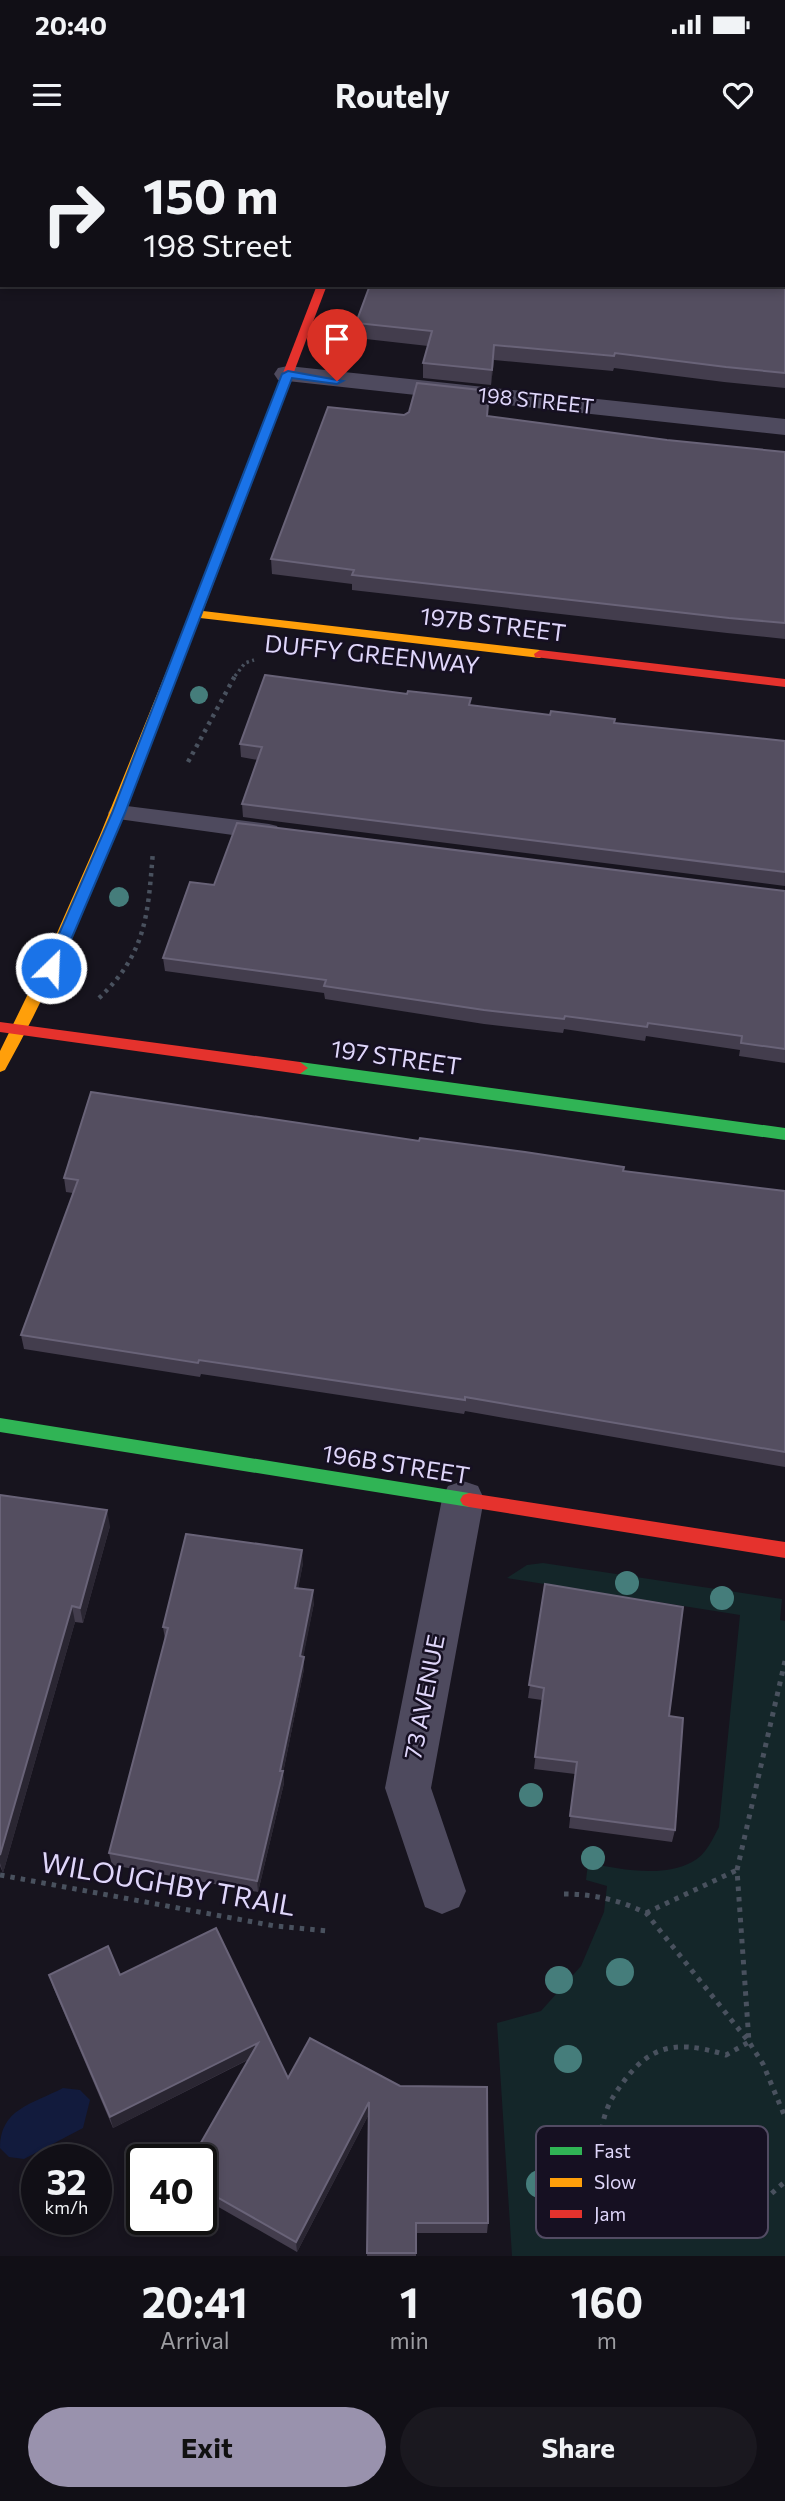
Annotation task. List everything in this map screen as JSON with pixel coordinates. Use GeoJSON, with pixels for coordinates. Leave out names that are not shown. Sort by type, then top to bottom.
{"type":"FeatureCollection","features":[{"type":"Feature","properties":{"kind":"street"},"geometry":{"type":"LineString","coordinates":[[0,1066],[51,968],[118,813],[322,287]]}},
{"type":"Feature","properties":{"kind":"street","name":"198 STREET"},"geometry":{"type":"LineString","coordinates":[[288,374],[785,427]]}},
{"type":"Feature","properties":{"kind":"street","name":"197B STREET"},"geometry":{"type":"LineString","coordinates":[[196,614],[785,683]]}},
{"type":"Feature","properties":{"kind":"street","name":"197 STREET"},"geometry":{"type":"LineString","coordinates":[[0,1027],[785,1134]]}},
{"type":"Feature","properties":{"kind":"street","name":"196B STREET"},"geometry":{"type":"LineString","coordinates":[[0,1425],[785,1550]]}},
{"type":"Feature","properties":{"kind":"street","name":"73 AVENUE"},"geometry":{"type":"LineString","coordinates":[[442,1891],[408,1788],[463,1499]]}},
{"type":"Feature","properties":{"kind":"lane"},"geometry":{"type":"LineString","coordinates":[[118,813],[286,834]]}},
{"type":"Feature","properties":{"kind":"path","name":"DUFFY GREENWAY"},"geometry":{"type":"LineString","coordinates":[[99,998],[124,976],[145,934],[154,837],[169,795],[236,674],[245,663],[258,659]]}},
{"type":"Feature","properties":{"kind":"path"},"geometry":{"type":"LineString","coordinates":[[749,2042],[737,1870],[785,1661]]}},
{"type":"Feature","properties":{"kind":"path"},"geometry":{"type":"LineString","coordinates":[[646,1913],[737,1870]]}},
{"type":"Feature","properties":{"kind":"path","name":"WILOUGHBY TRAIL"},"geometry":{"type":"LineString","coordinates":[[0,1875],[275,1926],[328,1931]]}},
{"type":"Feature","properties":{"kind":"path"},"geometry":{"type":"LineString","coordinates":[[564,1894],[584,1894],[626,1903],[646,1913],[749,2042],[763,2064],[785,2117]]}},
{"type":"Feature","properties":{"kind":"path"},"geometry":{"type":"LineString","coordinates":[[603,2126],[604,2113],[614,2089],[635,2066],[661,2051],[694,2048],[726,2055],[749,2042]]}},
{"type":"Feature","properties":{"kind":"path"},"geometry":{"type":"LineString","coordinates":[[779,2199],[785,2182]]}},
{"type":"Feature","properties":{"kind":"shaded area"},"geometry":{"type":"Polygon","coordinates":[[[543,1563],[782,1599],[780,1620],[785,1621],[785,2256],[512,2256],[497,2023],[541,2011],[581,1966],[604,1912],[607,1886],[586,1880],[588,1863],[641,1871],[668,1870],[697,1859],[711,1842],[719,1827],[740,1615],[507,1578],[527,1565],[543,1563]]]}},
{"type":"Feature","properties":{"kind":"water"},"geometry":{"type":"Polygon","coordinates":[[[63,2088],[80,2090],[90,2100],[83,2128],[53,2144],[21,2144],[21,2159],[9,2157],[0,2148],[5,2124],[29,2104],[63,2088]]]}},
{"type":"Feature","properties":{"kind":"building"},"geometry":{"type":"Polygon","coordinates":[[[369,287],[785,287],[785,373],[615,353],[614,356],[494,345],[492,370],[423,363],[432,331],[356,323],[369,287]]]}},
{"type":"Feature","properties":{"kind":"building"},"geometry":{"type":"Polygon","coordinates":[[[417,383],[489,391],[487,416],[667,440],[785,452],[785,623],[352,575],[354,570],[271,559],[328,407],[404,415],[409,412],[417,383]]]}},
{"type":"Feature","properties":{"kind":"building"},"geometry":{"type":"Polygon","coordinates":[[[265,675],[407,694],[408,691],[471,698],[469,705],[550,715],[551,711],[615,719],[614,723],[785,741],[785,872],[242,804],[262,747],[240,744],[265,675]]]}},
{"type":"Feature","properties":{"kind":"building"},"geometry":{"type":"Polygon","coordinates":[[[237,823],[785,891],[785,1049],[741,1043],[742,1036],[648,1023],[647,1027],[565,1016],[564,1019],[484,1010],[324,986],[326,980],[163,958],[190,882],[214,885],[237,823]]]}},
{"type":"Feature","properties":{"kind":"building"},"geometry":{"type":"Polygon","coordinates":[[[91,1092],[419,1141],[420,1138],[525,1152],[624,1167],[623,1171],[785,1191],[785,1452],[465,1397],[465,1400],[199,1360],[198,1363],[21,1335],[78,1180],[64,1178],[91,1092]]]}},
{"type":"Feature","properties":{"kind":"building"},"geometry":{"type":"Polygon","coordinates":[[[0,1495],[107,1510],[80,1608],[72,1606],[0,1855],[0,1495]]]}},
{"type":"Feature","properties":{"kind":"building"},"geometry":{"type":"Polygon","coordinates":[[[186,1534],[302,1550],[295,1588],[313,1590],[300,1656],[304,1657],[280,1771],[283,1771],[257,1881],[109,1853],[168,1628],[163,1627],[186,1534]]]}},
{"type":"Feature","properties":{"kind":"building"},"geometry":{"type":"Polygon","coordinates":[[[545,1584],[683,1607],[669,1716],[683,1718],[675,1830],[570,1816],[577,1762],[535,1757],[544,1688],[529,1685],[545,1584]]]}},
{"type":"Feature","properties":{"kind":"building"},"geometry":{"type":"Polygon","coordinates":[[[216,1928],[288,2078],[310,2038],[400,2086],[487,2087],[488,2223],[416,2223],[416,2253],[367,2253],[369,2102],[296,2242],[217,2197],[217,2144],[200,2144],[258,2043],[110,2117],[49,1975],[108,1946],[120,1975],[216,1928]]]}},
{"type":"Feature","properties":{"kind":"traffic: fast"},"geometry":{"type":"LineString","coordinates":[[300,1068],[785,1134]]}},
{"type":"Feature","properties":{"kind":"traffic: fast"},"geometry":{"type":"LineString","coordinates":[[0,1425],[469,1500]]}},
{"type":"Feature","properties":{"kind":"traffic: slow"},"geometry":{"type":"LineString","coordinates":[[0,1066],[82,893],[132,776],[202,598]]}},
{"type":"Feature","properties":{"kind":"traffic: slow"},"geometry":{"type":"LineString","coordinates":[[196,614],[540,654]]}},
{"type":"Feature","properties":{"kind":"traffic: jam"},"geometry":{"type":"LineString","coordinates":[[202,598],[321,287]]}},
{"type":"Feature","properties":{"kind":"traffic: jam"},"geometry":{"type":"LineString","coordinates":[[540,654],[785,683]]}},
{"type":"Feature","properties":{"kind":"traffic: jam"},"geometry":{"type":"LineString","coordinates":[[0,1027],[300,1068]]}},
{"type":"Feature","properties":{"kind":"traffic: jam"},"geometry":{"type":"LineString","coordinates":[[469,1500],[785,1550]]}},
{"type":"Feature","properties":{"kind":"route"},"geometry":{"type":"LineString","coordinates":[[51,968],[118,813],[288,374],[337,381]]}}]}
